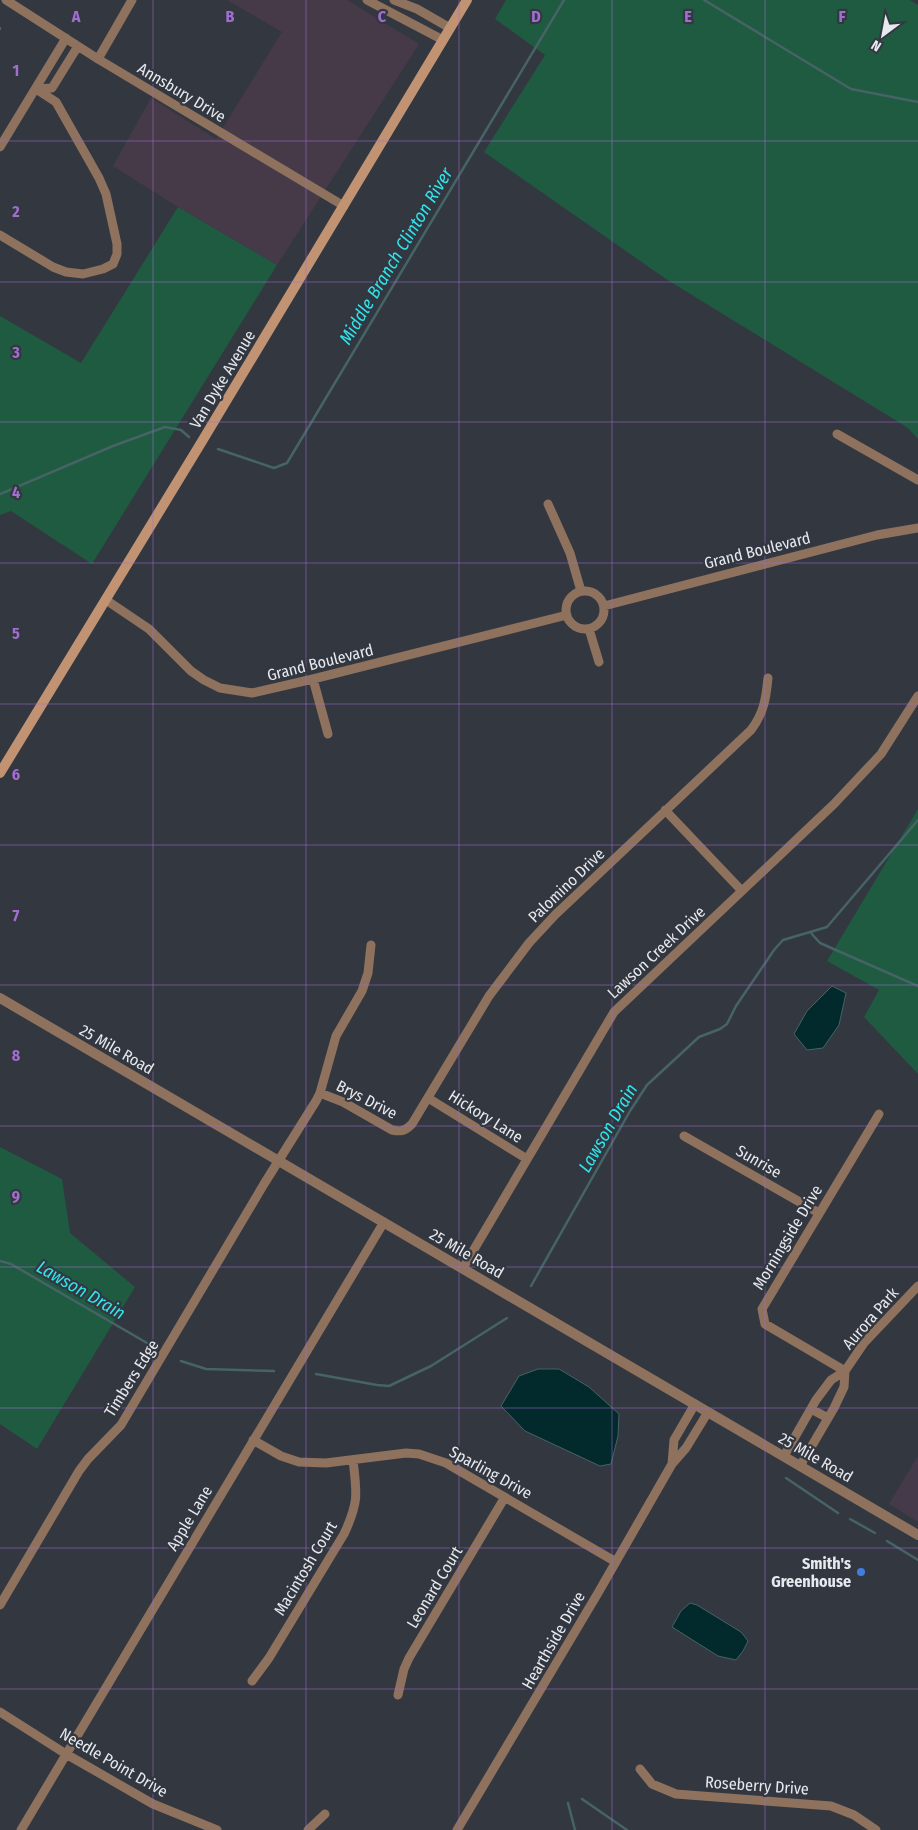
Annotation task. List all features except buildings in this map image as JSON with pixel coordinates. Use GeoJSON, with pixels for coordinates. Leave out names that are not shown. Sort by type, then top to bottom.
{"type":"FeatureCollection","features":[{"type":"Feature","properties":{"kind":"main road","name":"Van Dyke Avenue"},"geometry":{"type":"LineString","coordinates":[[0,773],[467,0]]}},
{"type":"Feature","properties":{"kind":"street","name":"Annsbury Drive"},"geometry":{"type":"LineString","coordinates":[[6,0],[98,59],[344,206]]}},
{"type":"Feature","properties":{"kind":"street"},"geometry":{"type":"LineString","coordinates":[[98,59],[132,0]]}},
{"type":"Feature","properties":{"kind":"street"},"geometry":{"type":"LineString","coordinates":[[367,0],[443,40]]}},
{"type":"Feature","properties":{"kind":"street"},"geometry":{"type":"LineString","coordinates":[[394,0],[417,9],[450,28]]}},
{"type":"Feature","properties":{"kind":"street"},"geometry":{"type":"LineString","coordinates":[[410,22],[417,9]]}},
{"type":"Feature","properties":{"kind":"street"},"geometry":{"type":"LineString","coordinates":[[0,147],[66,38]]}},
{"type":"Feature","properties":{"kind":"street"},"geometry":{"type":"LineString","coordinates":[[36,89],[52,88],[78,46]]}},
{"type":"Feature","properties":{"kind":"street"},"geometry":{"type":"LineString","coordinates":[[48,68],[60,75]]}},
{"type":"Feature","properties":{"kind":"street"},"geometry":{"type":"LineString","coordinates":[[0,235],[53,267],[66,272],[84,274],[103,269],[112,264],[117,254],[117,244],[106,194],[99,178],[56,102],[36,89]]}},
{"type":"Feature","properties":{"kind":"street"},"geometry":{"type":"LineString","coordinates":[[838,434],[918,480]]}},
{"type":"Feature","properties":{"kind":"street"},"geometry":{"type":"LineString","coordinates":[[548,504],[570,553],[581,591]]}},
{"type":"Feature","properties":{"kind":"street","name":"Grand Boulevard"},"geometry":{"type":"LineString","coordinates":[[604,606],[877,535],[918,528]]}},
{"type":"Feature","properties":{"kind":"street"},"geometry":{"type":"LineString","coordinates":[[581,591],[595,595],[604,606],[602,618],[596,626],[589,629],[573,624],[566,615],[571,598],[581,591]]}},
{"type":"Feature","properties":{"kind":"street","name":"Grand Boulevard"},"geometry":{"type":"LineString","coordinates":[[106,600],[149,629],[191,671],[204,680],[220,688],[252,693],[566,615]]}},
{"type":"Feature","properties":{"kind":"street"},"geometry":{"type":"LineString","coordinates":[[589,629],[599,662]]}},
{"type":"Feature","properties":{"kind":"street","name":"Palomino Drive"},"geometry":{"type":"LineString","coordinates":[[400,1132],[406,1130],[412,1124],[489,996],[529,943],[555,915],[751,730],[759,720],[766,701],[768,678]]}},
{"type":"Feature","properties":{"kind":"street"},"geometry":{"type":"LineString","coordinates":[[313,679],[328,734]]}},
{"type":"Feature","properties":{"kind":"street","name":"Lawson Creek Drive"},"geometry":{"type":"LineString","coordinates":[[463,1268],[614,1012],[834,804],[881,754],[918,696]]}},
{"type":"Feature","properties":{"kind":"street"},"geometry":{"type":"LineString","coordinates":[[665,810],[742,891]]}},
{"type":"Feature","properties":{"kind":"street","name":"Timbers Edge"},"geometry":{"type":"LineString","coordinates":[[0,1606],[79,1471],[122,1425],[320,1092],[336,1036],[364,986],[371,945]]}},
{"type":"Feature","properties":{"kind":"street","name":"25 Mile Road"},"geometry":{"type":"LineString","coordinates":[[0,998],[918,1535]]}},
{"type":"Feature","properties":{"kind":"street","name":"Brys Drive"},"geometry":{"type":"LineString","coordinates":[[320,1092],[392,1130],[400,1132]]}},
{"type":"Feature","properties":{"kind":"street","name":"Hickory Lane"},"geometry":{"type":"LineString","coordinates":[[428,1098],[527,1159]]}},
{"type":"Feature","properties":{"kind":"street","name":"Morningside Drive"},"geometry":{"type":"LineString","coordinates":[[845,1371],[765,1324],[762,1309],[879,1114]]}},
{"type":"Feature","properties":{"kind":"street","name":"Sunrise"},"geometry":{"type":"LineString","coordinates":[[684,1136],[819,1213]]}},
{"type":"Feature","properties":{"kind":"street","name":"Apple Lane"},"geometry":{"type":"LineString","coordinates":[[20,1830],[384,1222]]}},
{"type":"Feature","properties":{"kind":"street","name":"Aurora Park"},"geometry":{"type":"LineString","coordinates":[[784,1456],[811,1409],[831,1380],[845,1371],[864,1342],[918,1286]]}},
{"type":"Feature","properties":{"kind":"street","name":"Aurora Park"},"geometry":{"type":"LineString","coordinates":[[800,1466],[844,1387],[845,1371]]}},
{"type":"Feature","properties":{"kind":"street","name":"Hearthside Drive"},"geometry":{"type":"LineString","coordinates":[[672,1464],[674,1440],[695,1404]]}},
{"type":"Feature","properties":{"kind":"street"},"geometry":{"type":"LineString","coordinates":[[811,1409],[828,1418]]}},
{"type":"Feature","properties":{"kind":"street","name":"Hearthside Drive"},"geometry":{"type":"LineString","coordinates":[[457,1830],[672,1464],[686,1448],[708,1412]]}},
{"type":"Feature","properties":{"kind":"street","name":"Sparling Drive"},"geometry":{"type":"LineString","coordinates":[[254,1440],[281,1456],[299,1462],[326,1463],[406,1453],[425,1456],[446,1463],[616,1562]]}},
{"type":"Feature","properties":{"kind":"street","name":"Macintosh Court"},"geometry":{"type":"LineString","coordinates":[[252,1681],[269,1658],[344,1534],[351,1519],[356,1504],[357,1492],[353,1460]]}},
{"type":"Feature","properties":{"kind":"street","name":"Leonard Court"},"geometry":{"type":"LineString","coordinates":[[398,1695],[404,1669],[409,1658],[505,1497]]}},
{"type":"Feature","properties":{"kind":"street","name":"Needle Point Drive"},"geometry":{"type":"LineString","coordinates":[[0,1712],[66,1754],[153,1804],[217,1830]]}},
{"type":"Feature","properties":{"kind":"street","name":"Roseberry Drive"},"geometry":{"type":"LineString","coordinates":[[640,1769],[652,1784],[676,1794],[831,1806],[854,1815],[876,1830]]}},
{"type":"Feature","properties":{"kind":"street"},"geometry":{"type":"LineString","coordinates":[[308,1830],[325,1814]]}},
{"type":"Feature","properties":{"kind":"shaded area"},"geometry":{"type":"Polygon","coordinates":[[[227,0],[347,0],[419,44],[277,265],[178,207],[113,166],[151,98],[216,139],[282,32],[227,0]]]}},
{"type":"Feature","properties":{"kind":"shaded area"},"geometry":{"type":"Polygon","coordinates":[[[832,986],[846,993],[839,1025],[823,1048],[807,1050],[794,1034],[807,1011],[832,986]]]}},
{"type":"Feature","properties":{"kind":"shaded area"},"geometry":{"type":"Polygon","coordinates":[[[538,1369],[559,1369],[589,1387],[619,1414],[618,1436],[611,1464],[600,1466],[525,1431],[501,1406],[519,1376],[538,1369]]]}},
{"type":"Feature","properties":{"kind":"shaded area"},"geometry":{"type":"Polygon","coordinates":[[[918,1456],[918,1522],[889,1504],[918,1456]]]}},
{"type":"Feature","properties":{"kind":"shaded area"},"geometry":{"type":"Polygon","coordinates":[[[690,1603],[697,1605],[741,1632],[748,1641],[736,1660],[718,1656],[672,1627],[681,1611],[690,1603]]]}},
{"type":"Feature","properties":{"kind":"green space"},"geometry":{"type":"Polygon","coordinates":[[[506,0],[910,0],[918,5],[918,439],[908,428],[666,279],[484,152],[545,55],[495,19],[506,0]]]}},
{"type":"Feature","properties":{"kind":"green space"},"geometry":{"type":"Polygon","coordinates":[[[178,207],[277,265],[92,564],[11,511],[0,515],[0,316],[81,363],[178,207]]]}},
{"type":"Feature","properties":{"kind":"green space"},"geometry":{"type":"Polygon","coordinates":[[[918,809],[918,1074],[864,1017],[879,990],[827,961],[918,809]]]}},
{"type":"Feature","properties":{"kind":"green space"},"geometry":{"type":"Polygon","coordinates":[[[0,1147],[62,1179],[70,1233],[135,1287],[37,1449],[0,1424],[0,1147]]]}},
{"type":"Feature","properties":{"kind":"waterway","name":"Middle Branch Clinton River"},"geometry":{"type":"LineString","coordinates":[[218,449],[274,468],[287,463],[564,0]]}},
{"type":"Feature","properties":{"kind":"waterway"},"geometry":{"type":"LineString","coordinates":[[704,0],[851,89],[918,102]]}},
{"type":"Feature","properties":{"kind":"waterway","name":"Middle Branch Clinton River"},"geometry":{"type":"LineString","coordinates":[[0,494],[113,446],[165,427],[181,430],[189,437]]}},
{"type":"Feature","properties":{"kind":"waterway","name":"Lawson Drain"},"geometry":{"type":"LineString","coordinates":[[531,1286],[630,1111],[647,1085],[699,1037],[720,1029],[727,1024],[736,1006],[774,950],[783,940],[827,927],[918,820]]}},
{"type":"Feature","properties":{"kind":"waterway"},"geometry":{"type":"LineString","coordinates":[[811,933],[820,943],[918,986]]}},
{"type":"Feature","properties":{"kind":"waterway","name":"Lawson Drain"},"geometry":{"type":"LineString","coordinates":[[0,1261],[11,1264],[147,1343]]}},
{"type":"Feature","properties":{"kind":"waterway","name":"Lawson Drain"},"geometry":{"type":"LineString","coordinates":[[316,1374],[389,1386],[431,1366],[507,1318]]}},
{"type":"Feature","properties":{"kind":"waterway","name":"Lawson Drain"},"geometry":{"type":"LineString","coordinates":[[181,1361],[206,1369],[274,1371]]}},
{"type":"Feature","properties":{"kind":"waterway"},"geometry":{"type":"LineString","coordinates":[[786,1478],[838,1513]]}},
{"type":"Feature","properties":{"kind":"waterway"},"geometry":{"type":"LineString","coordinates":[[850,1519],[875,1533]]}},
{"type":"Feature","properties":{"kind":"waterway"},"geometry":{"type":"LineString","coordinates":[[887,1541],[918,1560]]}},
{"type":"Feature","properties":{"kind":"waterway"},"geometry":{"type":"LineString","coordinates":[[582,1799],[627,1830]]}},
{"type":"Feature","properties":{"kind":"waterway"},"geometry":{"type":"LineString","coordinates":[[568,1803],[575,1830]]}},
{"type":"Feature","properties":{"kind":"place","name":"Smith's Greenhouse"},"geometry":{"type":"Point","coordinates":[861,1572]}}]}
